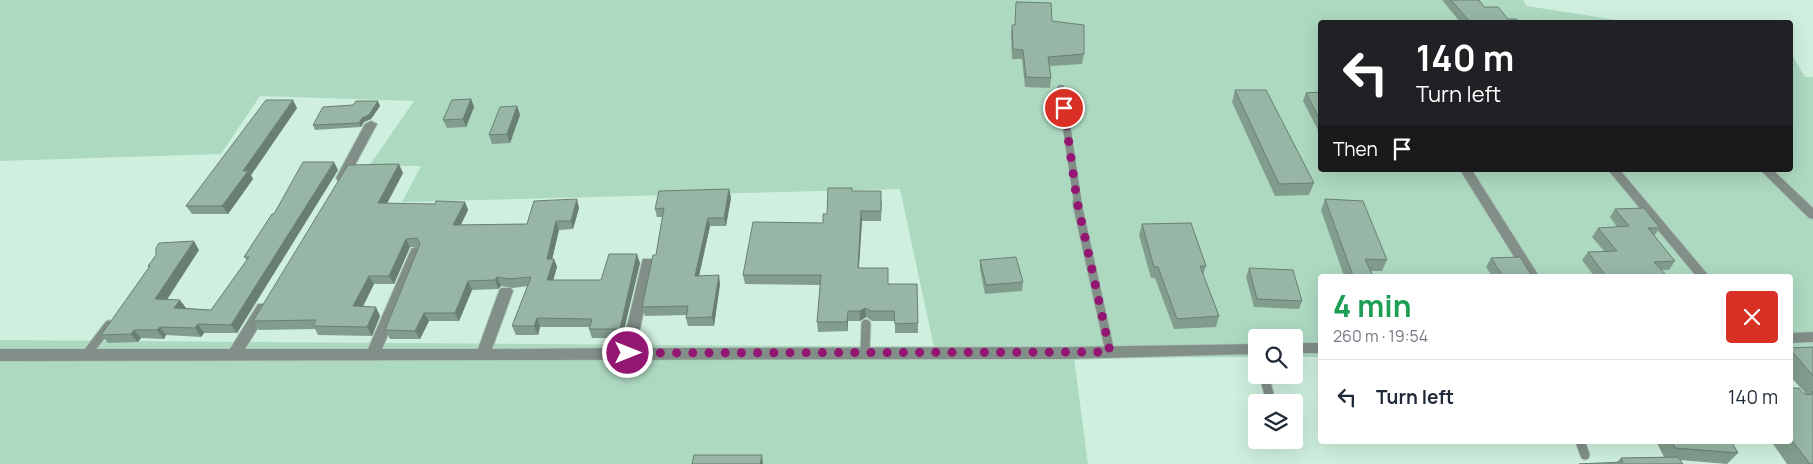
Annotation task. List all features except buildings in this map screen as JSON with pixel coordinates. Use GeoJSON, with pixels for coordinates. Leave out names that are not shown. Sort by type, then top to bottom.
{"type":"FeatureCollection","features":[{"type":"Feature","properties":{"kind":"street"},"geometry":{"type":"LineString","coordinates":[[333,192],[371,124]]}},
{"type":"Feature","properties":{"kind":"street"},"geometry":{"type":"LineString","coordinates":[[1467,172],[1532,274]]}},
{"type":"Feature","properties":{"kind":"street"},"geometry":{"type":"LineString","coordinates":[[1616,172],[1702,274]]}},
{"type":"Feature","properties":{"kind":"street"},"geometry":{"type":"LineString","coordinates":[[1768,172],[1813,215]]}},
{"type":"Feature","properties":{"kind":"street"},"geometry":{"type":"LineString","coordinates":[[373,353],[416,252]]}},
{"type":"Feature","properties":{"kind":"street"},"geometry":{"type":"LineString","coordinates":[[628,353],[648,262]]}},
{"type":"Feature","properties":{"kind":"street"},"geometry":{"type":"LineString","coordinates":[[483,353],[506,291]]}},
{"type":"Feature","properties":{"kind":"street"},"geometry":{"type":"LineString","coordinates":[[235,353],[271,294]]}},
{"type":"Feature","properties":{"kind":"street"},"geometry":{"type":"LineString","coordinates":[[1793,338],[1813,337]]}},
{"type":"Feature","properties":{"kind":"street"},"geometry":{"type":"LineString","coordinates":[[1303,348],[1318,348]]}},
{"type":"Feature","properties":{"kind":"street"},"geometry":{"type":"LineString","coordinates":[[0,355],[1110,352],[1248,349]]}},
{"type":"Feature","properties":{"kind":"lane"},"geometry":{"type":"LineString","coordinates":[[1061,89],[1077,201],[1110,352]]}},
{"type":"Feature","properties":{"kind":"lane"},"geometry":{"type":"LineString","coordinates":[[86,355],[116,315]]}},
{"type":"Feature","properties":{"kind":"lane"},"geometry":{"type":"LineString","coordinates":[[865,353],[866,324]]}},
{"type":"Feature","properties":{"kind":"lane"},"geometry":{"type":"LineString","coordinates":[[1581,444],[1585,455]]}},
{"type":"Feature","properties":{"kind":"green space"},"geometry":{"type":"Polygon","coordinates":[[[0,0],[1523,0],[1527,6],[1616,20],[1318,20],[1318,172],[1793,172],[1793,56],[1805,77],[1813,77],[1813,356],[1793,356],[1793,274],[1318,274],[1318,357],[1303,357],[1303,329],[1248,329],[1248,357],[1074,358],[1088,464],[0,464],[0,340],[934,347],[900,189],[402,202],[421,166],[369,166],[414,101],[260,96],[221,154],[0,161],[0,0]]]}},
{"type":"Feature","properties":{"kind":"route"},"geometry":{"type":"LineString","coordinates":[[628,353],[1110,352],[1077,201],[1064,108]]}}]}
